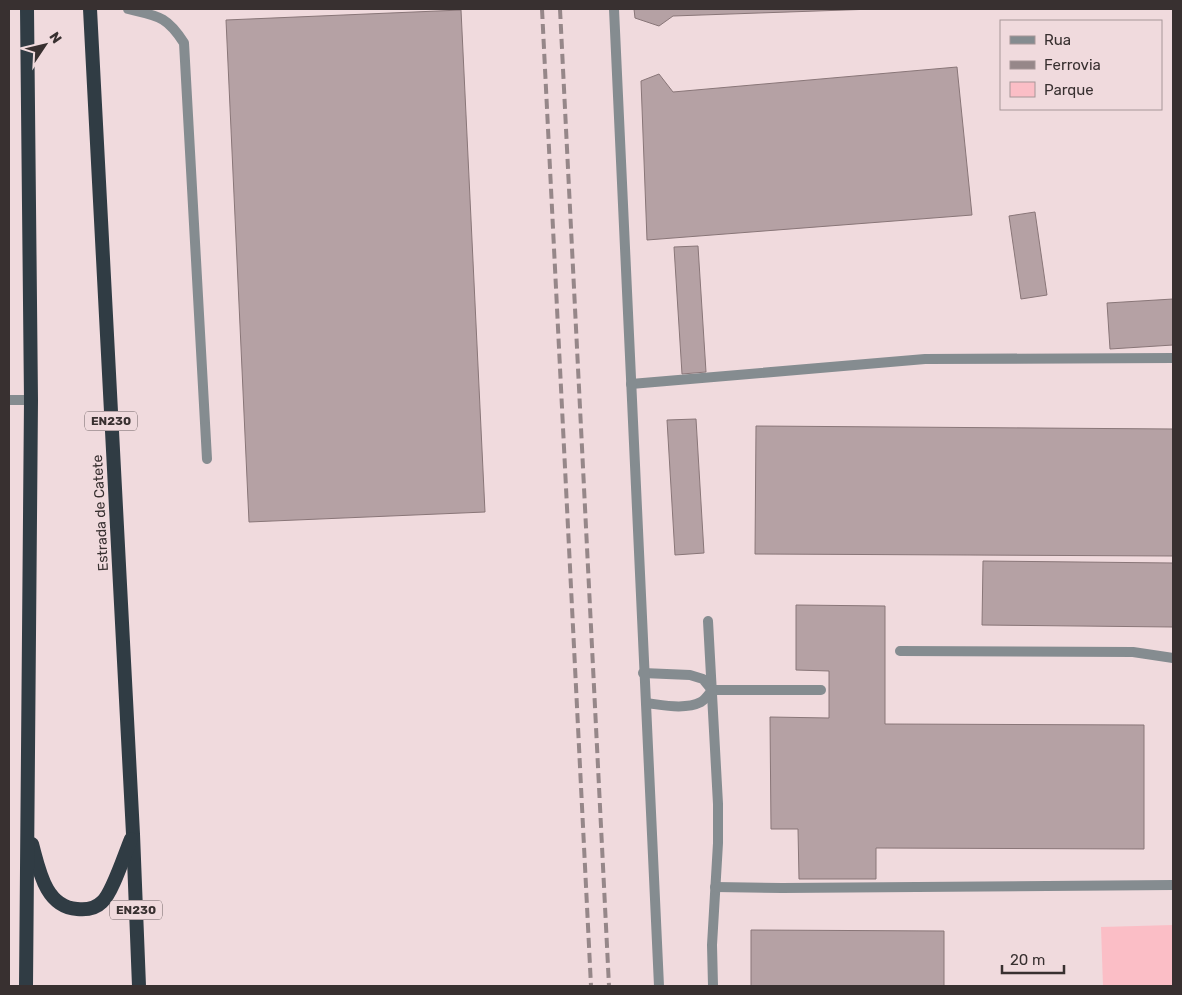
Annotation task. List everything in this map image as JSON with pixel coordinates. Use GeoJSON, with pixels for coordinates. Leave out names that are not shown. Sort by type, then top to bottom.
{"type":"FeatureCollection","features":[{"type":"Feature","properties":{"kind":"highway"},"geometry":{"type":"LineString","coordinates":[[26,986],[31,400],[27,9]]}},
{"type":"Feature","properties":{"kind":"highway","name":"Estrada de Catete"},"geometry":{"type":"LineString","coordinates":[[90,9],[133,834],[138,986]]}},
{"type":"Feature","properties":{"kind":"highway"},"geometry":{"type":"LineString","coordinates":[[28,831],[43,880],[49,892],[57,902],[67,909],[81,910],[93,908],[102,902],[110,892],[133,834]]}},
{"type":"Feature","properties":{"kind":"street"},"geometry":{"type":"LineString","coordinates":[[128,9],[155,15],[165,20],[175,29],[184,44],[207,459]]}},
{"type":"Feature","properties":{"kind":"street"},"geometry":{"type":"LineString","coordinates":[[614,9],[643,673],[659,986]]}},
{"type":"Feature","properties":{"kind":"street"},"geometry":{"type":"LineString","coordinates":[[631,384],[925,359],[1173,358]]}},
{"type":"Feature","properties":{"kind":"street"},"geometry":{"type":"LineString","coordinates":[[9,400],[31,400]]}},
{"type":"Feature","properties":{"kind":"street"},"geometry":{"type":"LineString","coordinates":[[708,621],[718,804],[712,946],[713,986]]}},
{"type":"Feature","properties":{"kind":"street"},"geometry":{"type":"LineString","coordinates":[[900,651],[1133,652],[1173,658]]}},
{"type":"Feature","properties":{"kind":"street"},"geometry":{"type":"LineString","coordinates":[[643,673],[690,675],[703,679],[712,690]]}},
{"type":"Feature","properties":{"kind":"street"},"geometry":{"type":"LineString","coordinates":[[712,690],[822,690]]}},
{"type":"Feature","properties":{"kind":"street"},"geometry":{"type":"LineString","coordinates":[[646,703],[676,706],[691,705],[703,701],[712,690]]}},
{"type":"Feature","properties":{"kind":"street"},"geometry":{"type":"LineString","coordinates":[[715,887],[1173,885]]}},
{"type":"Feature","properties":{"kind":"green space"},"geometry":{"type":"Polygon","coordinates":[[[1173,925],[1173,986],[1103,986],[1101,927],[1173,925]]]}},
{"type":"Feature","properties":{"kind":"building"},"geometry":{"type":"Polygon","coordinates":[[[634,9],[874,9],[673,16],[659,26],[635,18],[634,9]]]}},
{"type":"Feature","properties":{"kind":"building"},"geometry":{"type":"Polygon","coordinates":[[[461,10],[485,512],[249,522],[226,20],[461,10]]]}},
{"type":"Feature","properties":{"kind":"building"},"geometry":{"type":"Polygon","coordinates":[[[957,67],[972,215],[647,240],[641,81],[659,74],[673,92],[957,67]]]}},
{"type":"Feature","properties":{"kind":"building"},"geometry":{"type":"Polygon","coordinates":[[[1035,212],[1047,295],[1021,299],[1009,216],[1035,212]]]}},
{"type":"Feature","properties":{"kind":"building"},"geometry":{"type":"Polygon","coordinates":[[[698,246],[706,372],[682,374],[674,247],[698,246]]]}},
{"type":"Feature","properties":{"kind":"building"},"geometry":{"type":"Polygon","coordinates":[[[1173,299],[1173,345],[1110,349],[1107,303],[1173,299]]]}},
{"type":"Feature","properties":{"kind":"building"},"geometry":{"type":"Polygon","coordinates":[[[696,419],[704,553],[675,555],[667,420],[696,419]]]}},
{"type":"Feature","properties":{"kind":"building"},"geometry":{"type":"Polygon","coordinates":[[[756,426],[1173,429],[1173,556],[755,554],[756,426]]]}},
{"type":"Feature","properties":{"kind":"building"},"geometry":{"type":"Polygon","coordinates":[[[983,561],[1173,563],[1173,627],[982,625],[983,561]]]}},
{"type":"Feature","properties":{"kind":"building"},"geometry":{"type":"Polygon","coordinates":[[[796,605],[885,606],[885,724],[1144,725],[1144,849],[876,848],[876,879],[799,879],[798,829],[771,829],[770,717],[829,718],[829,671],[796,670],[796,605]]]}},
{"type":"Feature","properties":{"kind":"building"},"geometry":{"type":"Polygon","coordinates":[[[751,930],[944,931],[944,986],[751,986],[751,930]]]}},
{"type":"Feature","properties":{"kind":"railway"},"geometry":{"type":"LineString","coordinates":[[542,9],[591,986]]}},
{"type":"Feature","properties":{"kind":"railway"},"geometry":{"type":"LineString","coordinates":[[560,9],[609,986]]}}]}
